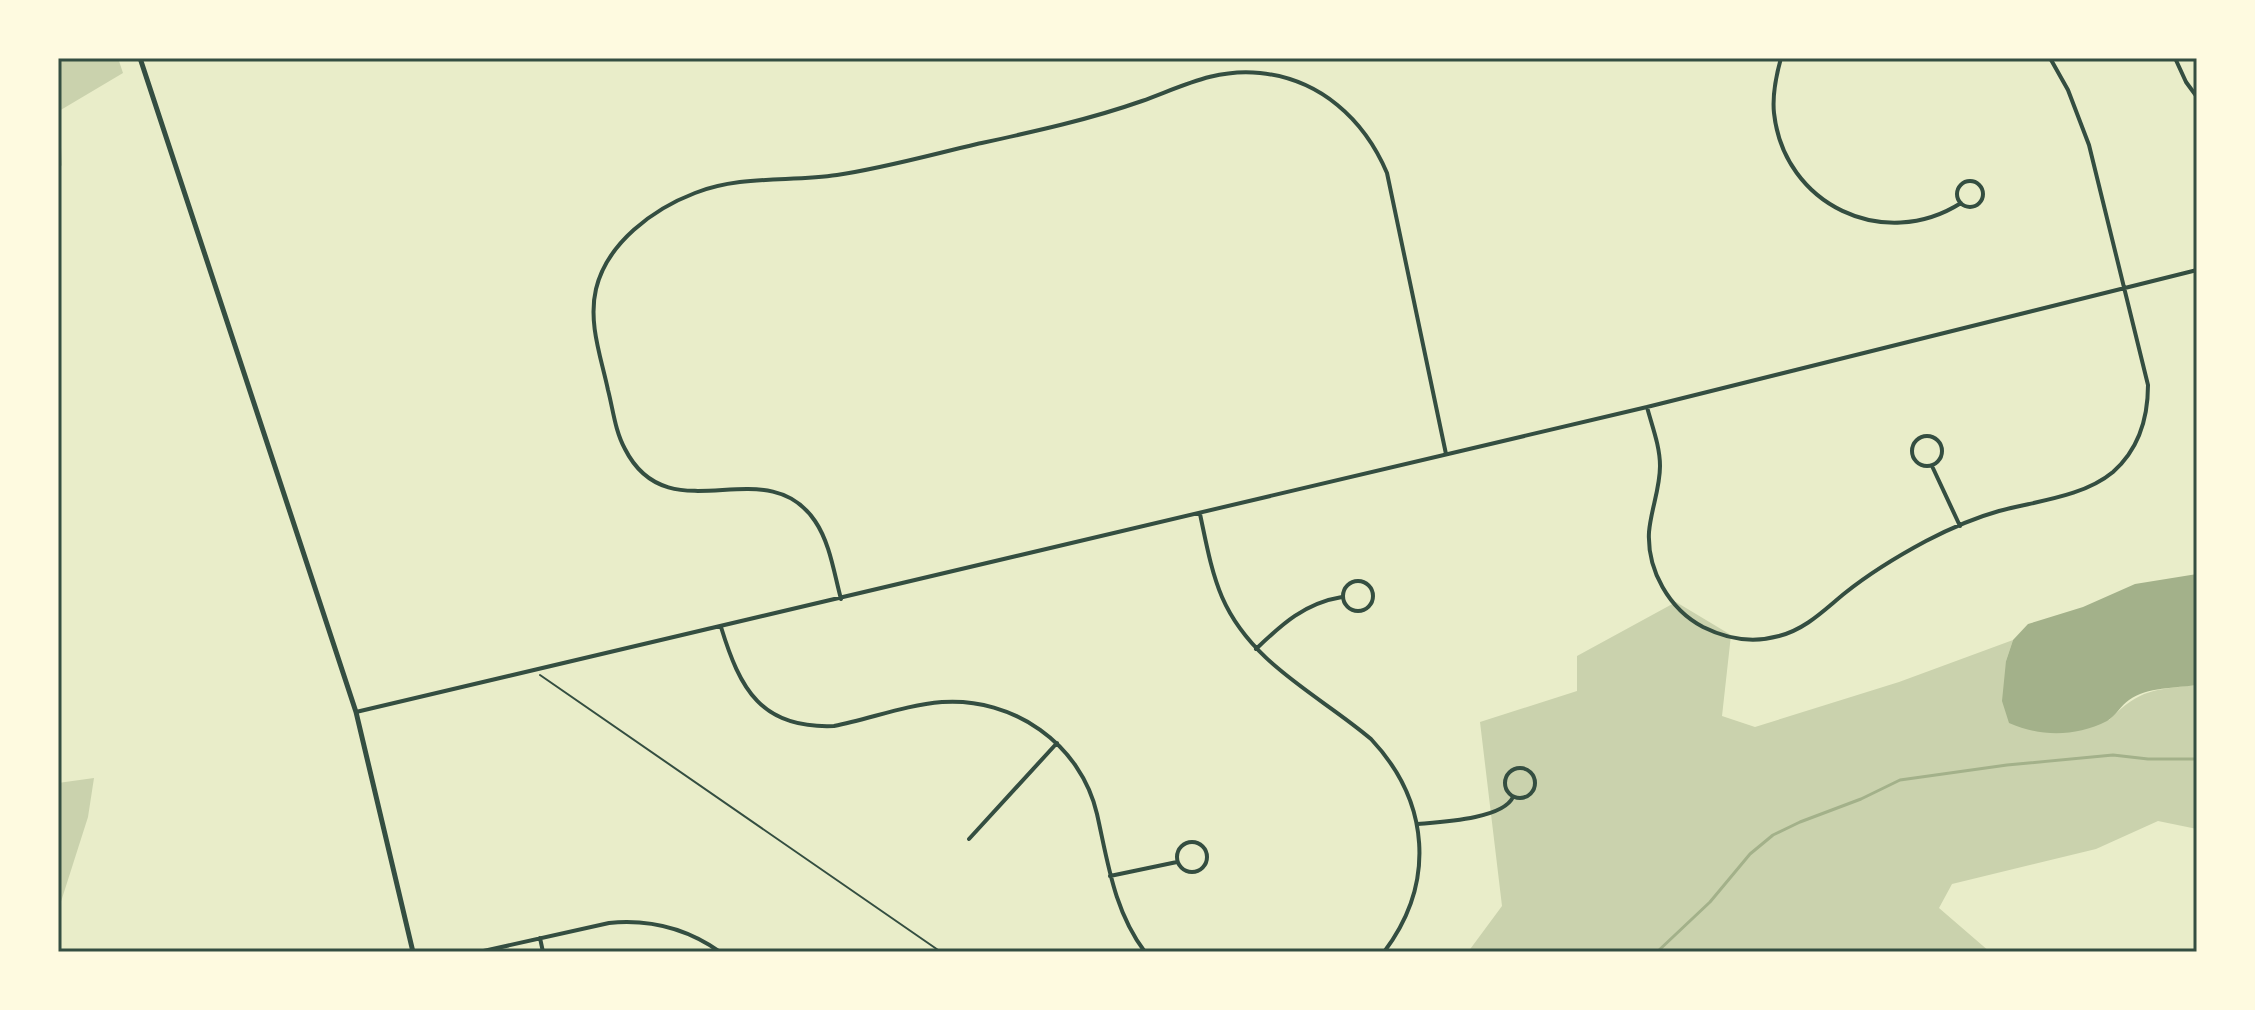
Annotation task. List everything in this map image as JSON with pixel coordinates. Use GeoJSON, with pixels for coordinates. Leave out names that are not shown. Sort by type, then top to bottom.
{"type":"FeatureCollection","features":[{"type":"Feature","properties":{"kind":"street"},"geometry":{"type":"LineString","coordinates":[[140,58],[356,712],[413,952]]}},
{"type":"Feature","properties":{"kind":"street"},"geometry":{"type":"LineString","coordinates":[[1781,58],[1774,113],[1782,145],[1800,176],[1826,201],[1857,218],[1889,224],[1920,222],[1937,217],[1961,203]]}},
{"type":"Feature","properties":{"kind":"street"},"geometry":{"type":"LineString","coordinates":[[1647,407],[1660,461],[1660,480],[1649,533],[1653,565],[1667,595],[1677,607],[1701,626],[1733,638],[1763,639],[1796,630],[1880,568],[1928,540],[1995,512],[2086,488],[2111,473],[2133,448],[2145,418],[2148,385],[2089,145],[2068,90],[2050,58]]}},
{"type":"Feature","properties":{"kind":"street"},"geometry":{"type":"LineString","coordinates":[[2175,58],[2197,97]]}},
{"type":"Feature","properties":{"kind":"street"},"geometry":{"type":"LineString","coordinates":[[841,599],[826,542],[812,517],[802,507],[781,494],[764,489],[748,487],[695,492],[668,487],[644,473],[626,452],[620,438],[594,323],[596,287],[610,257],[637,227],[696,193],[737,182],[820,177],[872,169],[1108,112],[1220,74],[1260,73],[1298,82],[1345,110],[1370,140],[1387,173],[1446,454]]}},
{"type":"Feature","properties":{"kind":"street"},"geometry":{"type":"LineString","coordinates":[[1970,181],[1978,183],[1983,190],[1981,201],[1971,207],[1961,203],[1957,195],[1961,184],[1970,181]]}},
{"type":"Feature","properties":{"kind":"street"},"geometry":{"type":"LineString","coordinates":[[356,712],[1647,407],[2197,270]]}},
{"type":"Feature","properties":{"kind":"street"},"geometry":{"type":"LineString","coordinates":[[1924,436],[1935,438],[1942,446],[1940,460],[1932,465],[1919,463],[1913,454],[1916,442],[1924,436]]}},
{"type":"Feature","properties":{"kind":"street"},"geometry":{"type":"LineString","coordinates":[[1932,465],[1960,526]]}},
{"type":"Feature","properties":{"kind":"street"},"geometry":{"type":"LineString","coordinates":[[1200,514],[1214,576],[1244,635],[1278,670],[1357,727],[1385,753],[1406,788],[1418,824],[1420,857],[1416,887],[1404,923],[1384,952]]}},
{"type":"Feature","properties":{"kind":"street"},"geometry":{"type":"LineString","coordinates":[[1355,581],[1366,583],[1373,593],[1370,605],[1363,611],[1351,610],[1342,597],[1346,586],[1355,581]]}},
{"type":"Feature","properties":{"kind":"street"},"geometry":{"type":"LineString","coordinates":[[1256,649],[1303,609],[1342,597]]}},
{"type":"Feature","properties":{"kind":"street"},"geometry":{"type":"LineString","coordinates":[[721,627],[742,682],[762,705],[788,720],[834,726],[925,704],[964,702],[1018,716],[1057,743],[1079,770],[1088,788],[1123,918],[1145,952]]}},
{"type":"Feature","properties":{"kind":"street"},"geometry":{"type":"LineString","coordinates":[[969,839],[1057,743]]}},
{"type":"Feature","properties":{"kind":"street"},"geometry":{"type":"LineString","coordinates":[[1514,769],[1526,769],[1535,780],[1532,791],[1525,797],[1513,797],[1505,786],[1508,774],[1514,769]]}},
{"type":"Feature","properties":{"kind":"street"},"geometry":{"type":"LineString","coordinates":[[1418,824],[1499,811],[1513,797]]}},
{"type":"Feature","properties":{"kind":"street"},"geometry":{"type":"LineString","coordinates":[[1195,843],[1204,850],[1205,864],[1199,871],[1183,870],[1177,862],[1179,849],[1185,844],[1195,843]]}},
{"type":"Feature","properties":{"kind":"street"},"geometry":{"type":"LineString","coordinates":[[1110,876],[1177,862]]}},
{"type":"Feature","properties":{"kind":"street"},"geometry":{"type":"LineString","coordinates":[[479,952],[609,923],[647,922],[684,932],[720,952]]}},
{"type":"Feature","properties":{"kind":"street"},"geometry":{"type":"LineString","coordinates":[[540,938],[543,952]]}},
{"type":"Feature","properties":{"kind":"path"},"geometry":{"type":"LineString","coordinates":[[535,671],[941,952]]}},
{"type":"Feature","properties":{"kind":"shaded area"},"geometry":{"type":"Polygon","coordinates":[[[58,58],[118,58],[123,73],[59,111],[62,165],[58,171],[58,58]]]}},
{"type":"Feature","properties":{"kind":"shaded area"},"geometry":{"type":"Polygon","coordinates":[[[2197,574],[2197,685],[2153,690],[2136,696],[2107,721],[2083,730],[2046,733],[2009,723],[2002,701],[2006,661],[2013,640],[2028,624],[2083,607],[2135,584],[2197,574]]]}},
{"type":"Feature","properties":{"kind":"shaded area"},"geometry":{"type":"Polygon","coordinates":[[[1676,602],[1731,635],[1722,716],[1755,727],[1899,682],[2013,640],[2006,661],[2109,720],[2130,702],[2149,692],[2197,685],[2197,829],[2158,821],[2096,849],[1952,884],[1939,908],[1990,952],[1468,952],[1502,906],[1480,722],[1577,691],[1577,656],[1676,602]]]}},
{"type":"Feature","properties":{"kind":"shaded area"},"geometry":{"type":"Polygon","coordinates":[[[94,778],[88,817],[58,911],[58,783],[94,778]]]}},
{"type":"Feature","properties":{"kind":"waterway"},"geometry":{"type":"LineString","coordinates":[[1657,952],[1710,902],[1750,854],[1773,835],[1900,780],[2007,765],[2113,755],[2197,759]]}}]}
